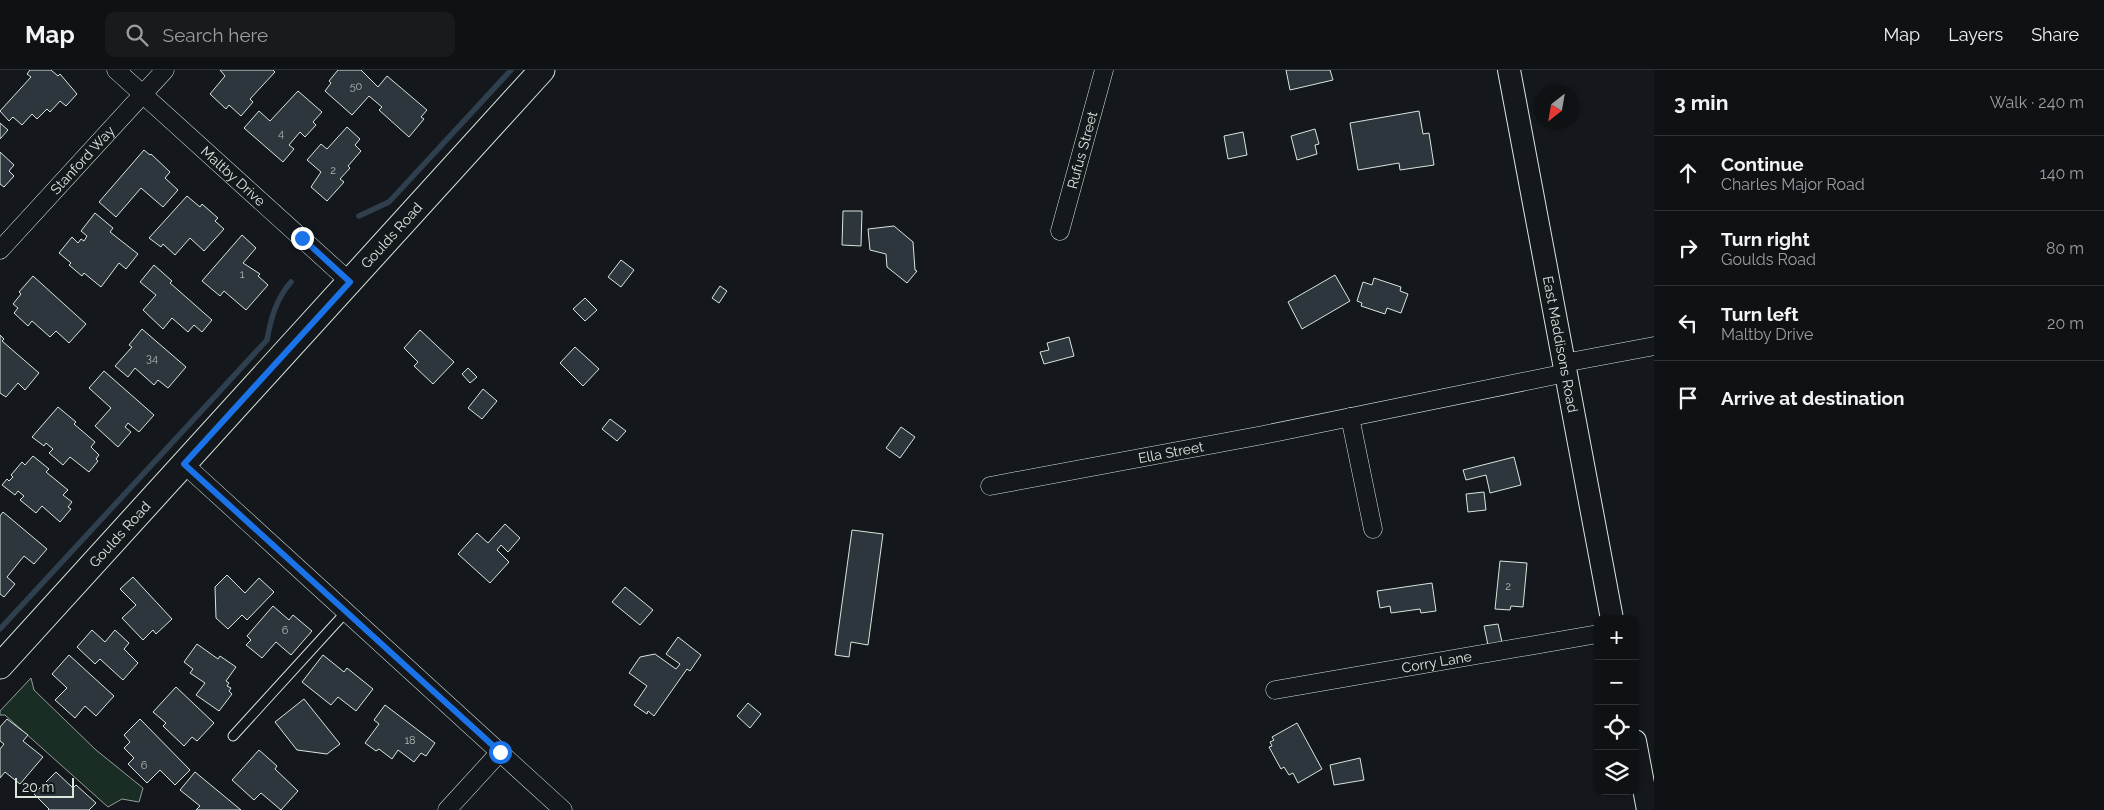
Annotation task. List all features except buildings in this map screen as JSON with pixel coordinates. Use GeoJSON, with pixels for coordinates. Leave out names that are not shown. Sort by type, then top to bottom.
{"type":"FeatureCollection","features":[{"type":"Feature","properties":{"kind":"main road","name":"Goulds Road"},"geometry":{"type":"LineString","coordinates":[[0,666],[542,70]]}},
{"type":"Feature","properties":{"kind":"street","name":"Maltby Drive"},"geometry":{"type":"LineString","coordinates":[[116,70],[350,282]]}},
{"type":"Feature","properties":{"kind":"street","name":"Stanford Way"},"geometry":{"type":"LineString","coordinates":[[0,250],[165,70]]}},
{"type":"Feature","properties":{"kind":"street","name":"Rufus Street"},"geometry":{"type":"LineString","coordinates":[[1060,231],[1104,70]]}},
{"type":"Feature","properties":{"kind":"street","name":"East Maddisons Road"},"geometry":{"type":"LineString","coordinates":[[1509,70],[1611,615]]}},
{"type":"Feature","properties":{"kind":"street","name":"Ella Street"},"geometry":{"type":"LineString","coordinates":[[990,486],[1350,417],[1654,346]]}},
{"type":"Feature","properties":{"kind":"street"},"geometry":{"type":"LineString","coordinates":[[1350,417],[1373,529]]}},
{"type":"Feature","properties":{"kind":"street"},"geometry":{"type":"LineString","coordinates":[[184,464],[560,808]]}},
{"type":"Feature","properties":{"kind":"street","name":"Corry Lane"},"geometry":{"type":"LineString","coordinates":[[1275,690],[1594,635]]}},
{"type":"Feature","properties":{"kind":"street"},"geometry":{"type":"LineString","coordinates":[[1637,750],[1648,810]]}},
{"type":"Feature","properties":{"kind":"street"},"geometry":{"type":"LineString","coordinates":[[447,810],[500,752]]}},
{"type":"Feature","properties":{"kind":"lane"},"geometry":{"type":"LineString","coordinates":[[234,736],[346,612]]}},
{"type":"Feature","properties":{"kind":"green space"},"geometry":{"type":"Polygon","coordinates":[[[31,678],[34,690],[96,750],[143,788],[139,802],[122,799],[108,807],[5,715],[0,715],[0,711],[31,678]]]}},
{"type":"Feature","properties":{"kind":"waterway"},"geometry":{"type":"LineString","coordinates":[[359,216],[389,202],[511,70]]}},
{"type":"Feature","properties":{"kind":"waterway"},"geometry":{"type":"LineString","coordinates":[[0,629],[267,340],[275,309],[281,295],[291,282]]}},
{"type":"Feature","properties":{"kind":"route"},"geometry":{"type":"LineString","coordinates":[[302,238],[350,282],[184,464],[500,752]]}}]}
